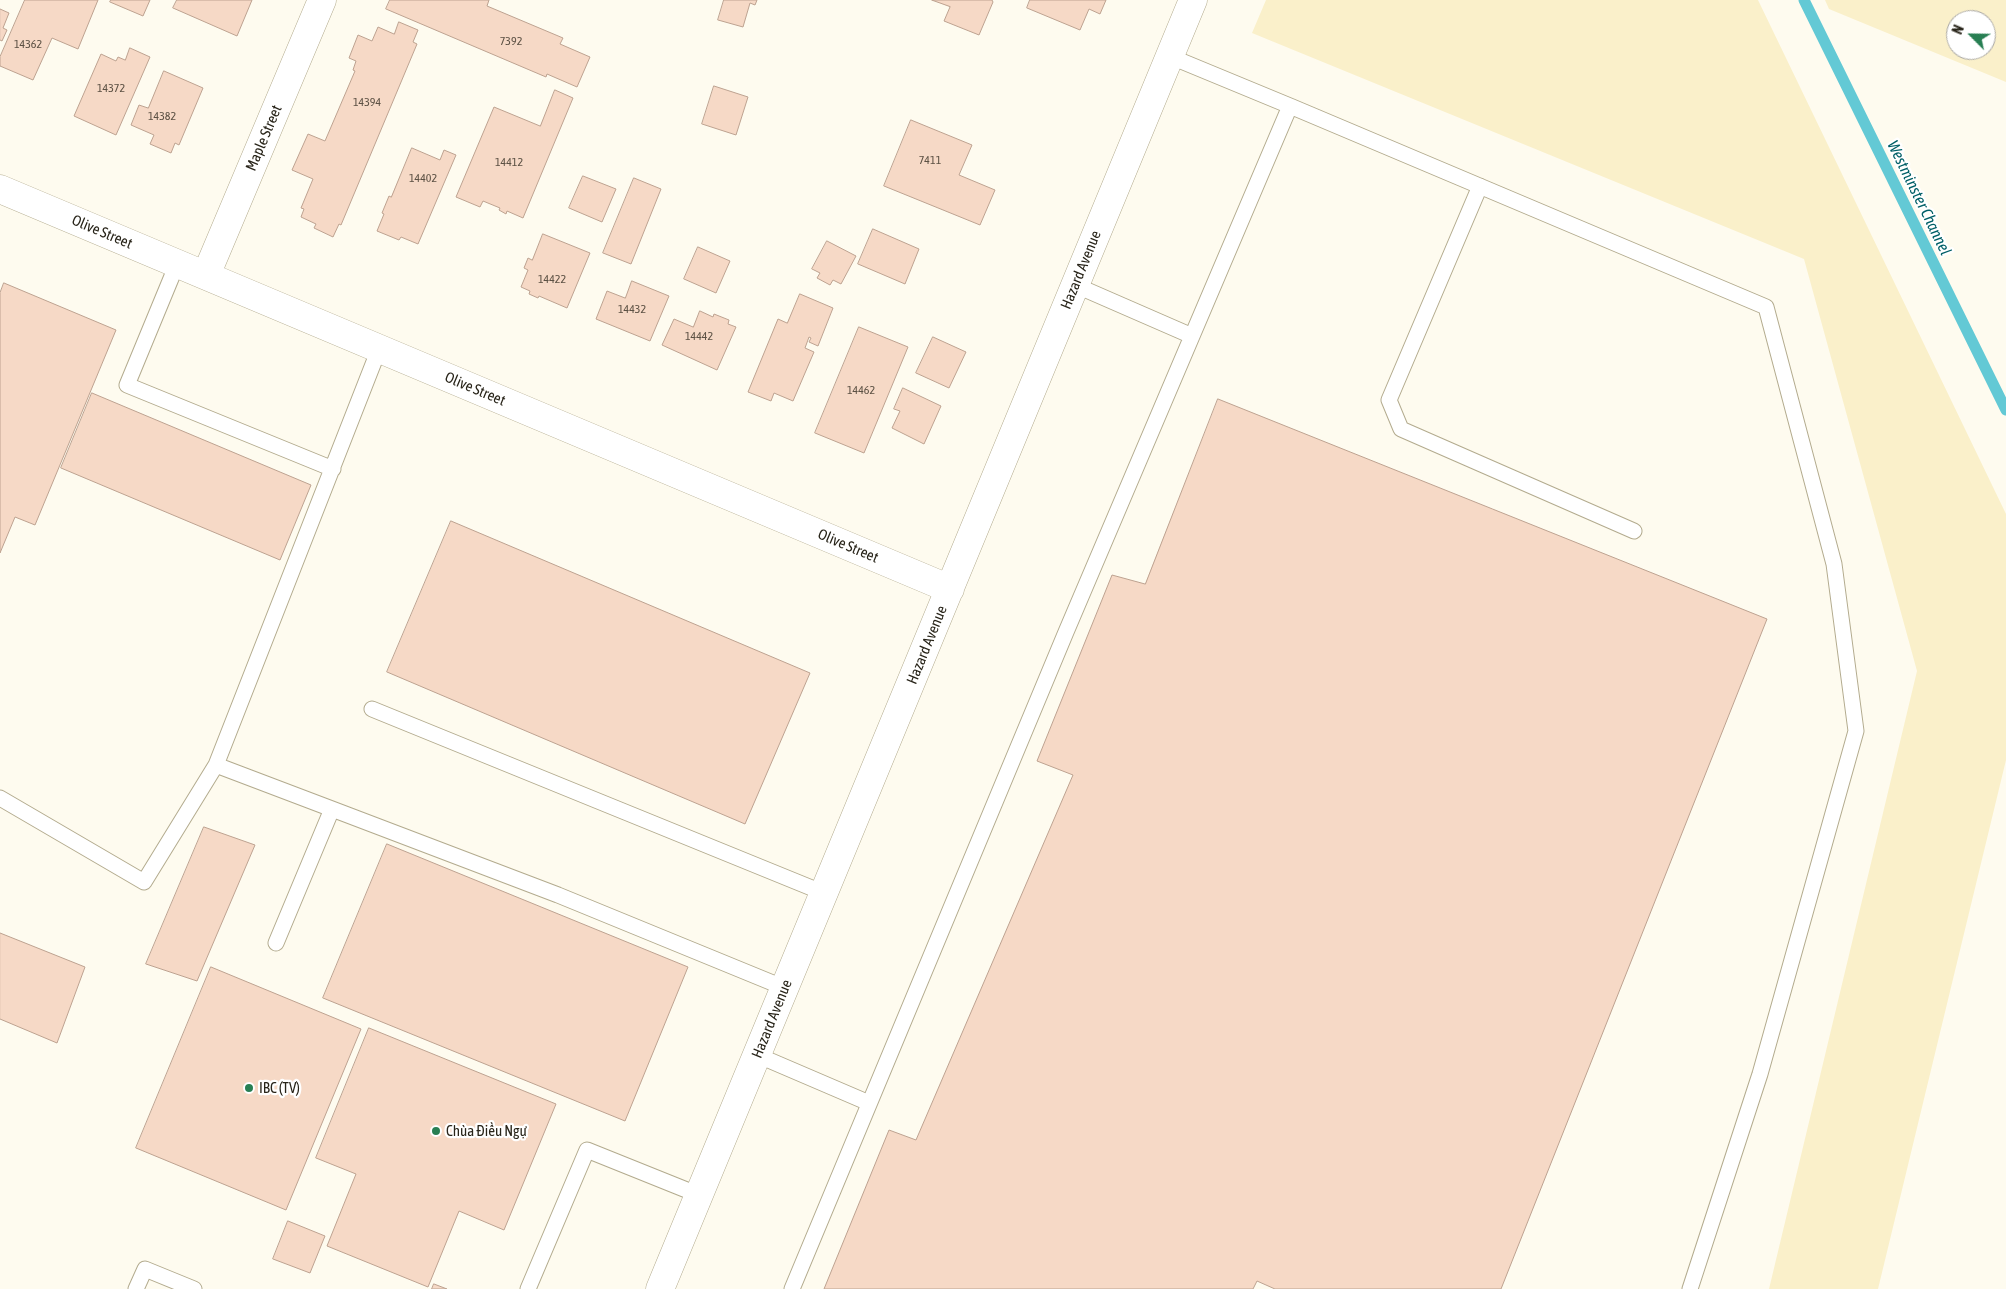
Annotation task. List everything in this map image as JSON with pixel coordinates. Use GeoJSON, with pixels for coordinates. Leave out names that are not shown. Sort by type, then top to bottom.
{"type":"FeatureCollection","features":[{"type":"Feature","properties":{"kind":"street","name":"Maple Street"},"geometry":{"type":"LineString","coordinates":[[206,275],[322,0]]}},
{"type":"Feature","properties":{"kind":"street","name":"Hazard Avenue"},"geometry":{"type":"LineString","coordinates":[[660,1289],[1192,0]]}},
{"type":"Feature","properties":{"kind":"street","name":"Olive Street"},"geometry":{"type":"LineString","coordinates":[[0,189],[950,589]]}},
{"type":"Feature","properties":{"kind":"lane"},"geometry":{"type":"LineString","coordinates":[[1169,56],[1766,307],[1834,564],[1856,731],[1760,1074],[1690,1289]]}},
{"type":"Feature","properties":{"kind":"lane"},"geometry":{"type":"LineString","coordinates":[[792,1289],[1066,632],[1290,106]]}},
{"type":"Feature","properties":{"kind":"lane"},"geometry":{"type":"LineString","coordinates":[[1480,186],[1389,400],[1401,429],[1634,531]]}},
{"type":"Feature","properties":{"kind":"lane"},"geometry":{"type":"LineString","coordinates":[[177,264],[127,385],[333,469]]}},
{"type":"Feature","properties":{"kind":"lane"},"geometry":{"type":"LineString","coordinates":[[1075,285],[1192,336]]}},
{"type":"Feature","properties":{"kind":"lane"},"geometry":{"type":"LineString","coordinates":[[0,798],[144,882],[216,765],[379,349]]}},
{"type":"Feature","properties":{"kind":"lane"},"geometry":{"type":"LineString","coordinates":[[372,709],[824,893]]}},
{"type":"Feature","properties":{"kind":"lane"},"geometry":{"type":"LineString","coordinates":[[216,765],[558,895],[785,988]]}},
{"type":"Feature","properties":{"kind":"lane"},"geometry":{"type":"LineString","coordinates":[[276,942],[332,809]]}},
{"type":"Feature","properties":{"kind":"lane"},"geometry":{"type":"LineString","coordinates":[[757,1055],[869,1103]]}},
{"type":"Feature","properties":{"kind":"lane"},"geometry":{"type":"LineString","coordinates":[[528,1289],[587,1150],[700,1195]]}},
{"type":"Feature","properties":{"kind":"lane"},"geometry":{"type":"LineString","coordinates":[[136,1289],[144,1269],[194,1289]]}},
{"type":"Feature","properties":{"kind":"shaded area"},"geometry":{"type":"Polygon","coordinates":[[[1266,0],[1758,0],[2006,514],[2006,760],[1878,1289],[1769,1289],[1917,671],[1804,259],[1252,33],[1266,0]]]}},
{"type":"Feature","properties":{"kind":"shaded area"},"geometry":{"type":"Polygon","coordinates":[[[1825,0],[2006,0],[2006,82],[1953,60],[1996,60],[1996,10],[1946,10],[1946,57],[1829,9],[1825,0]]]}},
{"type":"Feature","properties":{"kind":"building"},"geometry":{"type":"Polygon","coordinates":[[[25,0],[98,0],[78,49],[52,38],[33,80],[0,66],[0,57],[25,0]]]}},
{"type":"Feature","properties":{"kind":"building"},"geometry":{"type":"Polygon","coordinates":[[[111,0],[150,0],[143,16],[110,2],[111,0]]]}},
{"type":"Feature","properties":{"kind":"building"},"geometry":{"type":"Polygon","coordinates":[[[177,0],[252,0],[237,36],[173,8],[177,0]]]}},
{"type":"Feature","properties":{"kind":"building"},"geometry":{"type":"Polygon","coordinates":[[[390,0],[489,0],[487,6],[563,38],[560,44],[590,57],[577,87],[547,74],[546,77],[386,9],[390,0]]]}},
{"type":"Feature","properties":{"kind":"building"},"geometry":{"type":"Polygon","coordinates":[[[724,0],[757,0],[755,5],[750,3],[743,27],[718,20],[724,0]]]}},
{"type":"Feature","properties":{"kind":"building"},"geometry":{"type":"Polygon","coordinates":[[[932,0],[992,0],[993,2],[979,35],[944,21],[950,7],[932,0]]]}},
{"type":"Feature","properties":{"kind":"building"},"geometry":{"type":"Polygon","coordinates":[[[1030,0],[1106,0],[1100,14],[1089,9],[1080,30],[1027,8],[1030,0]]]}},
{"type":"Feature","properties":{"kind":"building"},"geometry":{"type":"Polygon","coordinates":[[[0,9],[9,13],[3,28],[7,30],[2,41],[0,40],[0,9]]]}},
{"type":"Feature","properties":{"kind":"building"},"geometry":{"type":"Polygon","coordinates":[[[399,22],[418,30],[413,42],[417,44],[341,225],[339,224],[333,237],[314,228],[316,224],[301,217],[304,209],[301,208],[313,179],[292,170],[308,134],[325,141],[355,71],[353,70],[356,61],[349,58],[358,35],[372,41],[378,27],[394,34],[399,22]]]}},
{"type":"Feature","properties":{"kind":"building"},"geometry":{"type":"Polygon","coordinates":[[[130,48],[150,57],[116,135],[74,116],[101,54],[116,61],[118,57],[125,60],[130,48]]]}},
{"type":"Feature","properties":{"kind":"building"},"geometry":{"type":"Polygon","coordinates":[[[164,71],[203,88],[179,145],[175,143],[171,153],[150,144],[154,135],[131,125],[139,105],[148,108],[164,71]]]}},
{"type":"Feature","properties":{"kind":"building"},"geometry":{"type":"Polygon","coordinates":[[[714,86],[748,97],[736,135],[702,124],[714,86]]]}},
{"type":"Feature","properties":{"kind":"building"},"geometry":{"type":"Polygon","coordinates":[[[555,90],[573,98],[523,218],[507,211],[506,214],[499,210],[500,208],[483,201],[480,207],[456,197],[494,107],[540,126],[555,90]]]}},
{"type":"Feature","properties":{"kind":"building"},"geometry":{"type":"Polygon","coordinates":[[[911,120],[972,145],[959,175],[995,190],[980,225],[884,186],[911,120]]]}},
{"type":"Feature","properties":{"kind":"building"},"geometry":{"type":"Polygon","coordinates":[[[412,148],[440,160],[444,150],[456,155],[418,244],[401,237],[399,240],[377,231],[389,196],[391,197],[412,148]]]}},
{"type":"Feature","properties":{"kind":"building"},"geometry":{"type":"Polygon","coordinates":[[[583,176],[616,189],[602,222],[569,208],[583,176]]]}},
{"type":"Feature","properties":{"kind":"building"},"geometry":{"type":"Polygon","coordinates":[[[634,178],[661,189],[631,264],[603,253],[634,178]]]}},
{"type":"Feature","properties":{"kind":"building"},"geometry":{"type":"Polygon","coordinates":[[[873,229],[919,249],[905,284],[858,264],[873,229]]]}},
{"type":"Feature","properties":{"kind":"building"},"geometry":{"type":"Polygon","coordinates":[[[543,234],[590,253],[567,308],[539,296],[538,298],[529,294],[530,291],[521,287],[528,270],[524,268],[528,258],[532,260],[543,234]]]}},
{"type":"Feature","properties":{"kind":"building"},"geometry":{"type":"Polygon","coordinates":[[[827,241],[856,256],[841,284],[833,280],[830,285],[817,278],[820,273],[812,269],[827,241]]]}},
{"type":"Feature","properties":{"kind":"building"},"geometry":{"type":"Polygon","coordinates":[[[698,247],[730,261],[716,293],[684,279],[698,247]]]}},
{"type":"Feature","properties":{"kind":"building"},"geometry":{"type":"Polygon","coordinates":[[[632,281],[669,296],[650,341],[596,319],[607,291],[625,298],[632,281]]]}},
{"type":"Feature","properties":{"kind":"building"},"geometry":{"type":"Polygon","coordinates":[[[4,283],[116,330],[35,525],[15,517],[0,553],[0,293],[4,283]]]}},
{"type":"Feature","properties":{"kind":"building"},"geometry":{"type":"Polygon","coordinates":[[[800,294],[833,308],[818,346],[809,342],[811,338],[809,337],[805,348],[814,352],[793,401],[774,393],[771,401],[748,392],[778,319],[787,323],[800,294]]]}},
{"type":"Feature","properties":{"kind":"building"},"geometry":{"type":"Polygon","coordinates":[[[700,311],[713,317],[714,314],[729,320],[728,324],[736,327],[717,370],[662,345],[674,319],[693,327],[700,311]]]}},
{"type":"Feature","properties":{"kind":"building"},"geometry":{"type":"Polygon","coordinates":[[[859,327],[908,347],[864,453],[815,433],[859,327]]]}},
{"type":"Feature","properties":{"kind":"building"},"geometry":{"type":"Polygon","coordinates":[[[933,337],[966,352],[949,388],[916,373],[933,337]]]}},
{"type":"Feature","properties":{"kind":"building"},"geometry":{"type":"Polygon","coordinates":[[[903,388],[941,406],[924,444],[892,428],[900,411],[894,409],[903,388]]]}},
{"type":"Feature","properties":{"kind":"building"},"geometry":{"type":"Polygon","coordinates":[[[92,393],[311,485],[280,560],[61,468],[92,393]]]}},
{"type":"Feature","properties":{"kind":"building"},"geometry":{"type":"Polygon","coordinates":[[[1218,399],[1767,619],[1501,1289],[1275,1289],[1257,1281],[1253,1289],[824,1289],[889,1130],[916,1140],[1073,775],[1037,761],[1112,575],[1145,584],[1218,399]]]}},
{"type":"Feature","properties":{"kind":"building"},"geometry":{"type":"Polygon","coordinates":[[[451,521],[810,673],[745,824],[387,672],[451,521]]]}},
{"type":"Feature","properties":{"kind":"building"},"geometry":{"type":"Polygon","coordinates":[[[204,827],[255,845],[197,981],[146,964],[204,827]]]}},
{"type":"Feature","properties":{"kind":"building"},"geometry":{"type":"Polygon","coordinates":[[[387,844],[688,967],[625,1121],[323,998],[387,844]]]}},
{"type":"Feature","properties":{"kind":"building"},"geometry":{"type":"Polygon","coordinates":[[[0,933],[85,967],[57,1043],[0,1019],[0,933]]]}},
{"type":"Feature","properties":{"kind":"building","name":"IBC (TV)"},"geometry":{"type":"Polygon","coordinates":[[[211,967],[361,1029],[286,1210],[136,1148],[211,967]]]}},
{"type":"Feature","properties":{"kind":"building","name":"Chùa Điều Ngự"},"geometry":{"type":"Polygon","coordinates":[[[369,1028],[556,1104],[504,1230],[459,1211],[428,1287],[327,1246],[356,1174],[316,1158],[369,1028]]]}},
{"type":"Feature","properties":{"kind":"building"},"geometry":{"type":"Polygon","coordinates":[[[288,1221],[325,1236],[310,1273],[273,1259],[288,1221]]]}},
{"type":"Feature","properties":{"kind":"building"},"geometry":{"type":"Polygon","coordinates":[[[434,1284],[447,1289],[432,1289],[434,1284]]]}},
{"type":"Feature","properties":{"kind":"waterway","name":"Westminster Channel"},"geometry":{"type":"LineString","coordinates":[[1804,0],[2006,410]]}},
{"type":"Feature","properties":{"kind":"place","name":"IBC (TV)"},"geometry":{"type":"Point","coordinates":[249,1088]}},
{"type":"Feature","properties":{"kind":"place","name":"Chùa Điều Ngự"},"geometry":{"type":"Point","coordinates":[436,1131]}}]}
